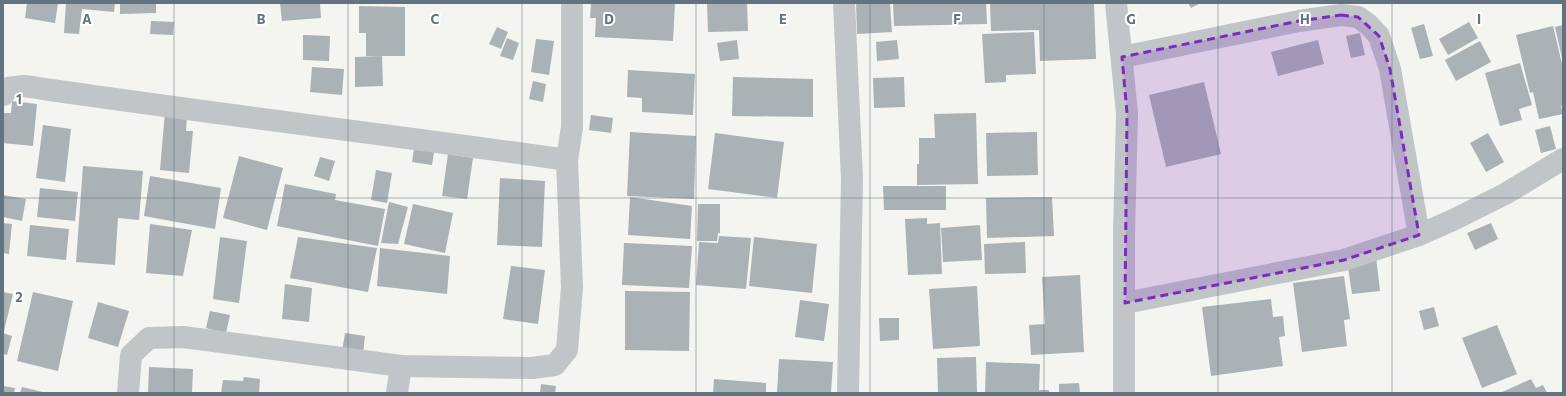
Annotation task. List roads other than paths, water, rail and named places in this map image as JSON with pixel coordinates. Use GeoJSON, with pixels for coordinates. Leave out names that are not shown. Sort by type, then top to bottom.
{"type":"FeatureCollection","features":[{"type":"Feature","properties":{"kind":"street"},"geometry":{"type":"LineString","coordinates":[[128,393],[131,355],[150,338],[183,337],[401,366],[532,368],[555,365],[567,350],[572,287],[567,160],[572,127],[572,3]]}},
{"type":"Feature","properties":{"kind":"street"},"geometry":{"type":"LineString","coordinates":[[844,3],[852,179],[848,393]]}},
{"type":"Feature","properties":{"kind":"street"},"geometry":{"type":"LineString","coordinates":[[1116,3],[1127,113],[1124,234],[1124,393]]}},
{"type":"Feature","properties":{"kind":"street"},"geometry":{"type":"LineString","coordinates":[[1122,57],[1299,21],[1341,15],[1358,17],[1369,25],[1379,36],[1390,69],[1419,235]]}},
{"type":"Feature","properties":{"kind":"street"},"geometry":{"type":"LineString","coordinates":[[3,95],[8,88],[24,86],[178,109],[567,160]]}},
{"type":"Feature","properties":{"kind":"street"},"geometry":{"type":"LineString","coordinates":[[1125,303],[1344,260],[1419,235],[1505,194],[1563,158]]}},
{"type":"Feature","properties":{"kind":"street"},"geometry":{"type":"LineString","coordinates":[[397,393],[401,366]]}}]}
